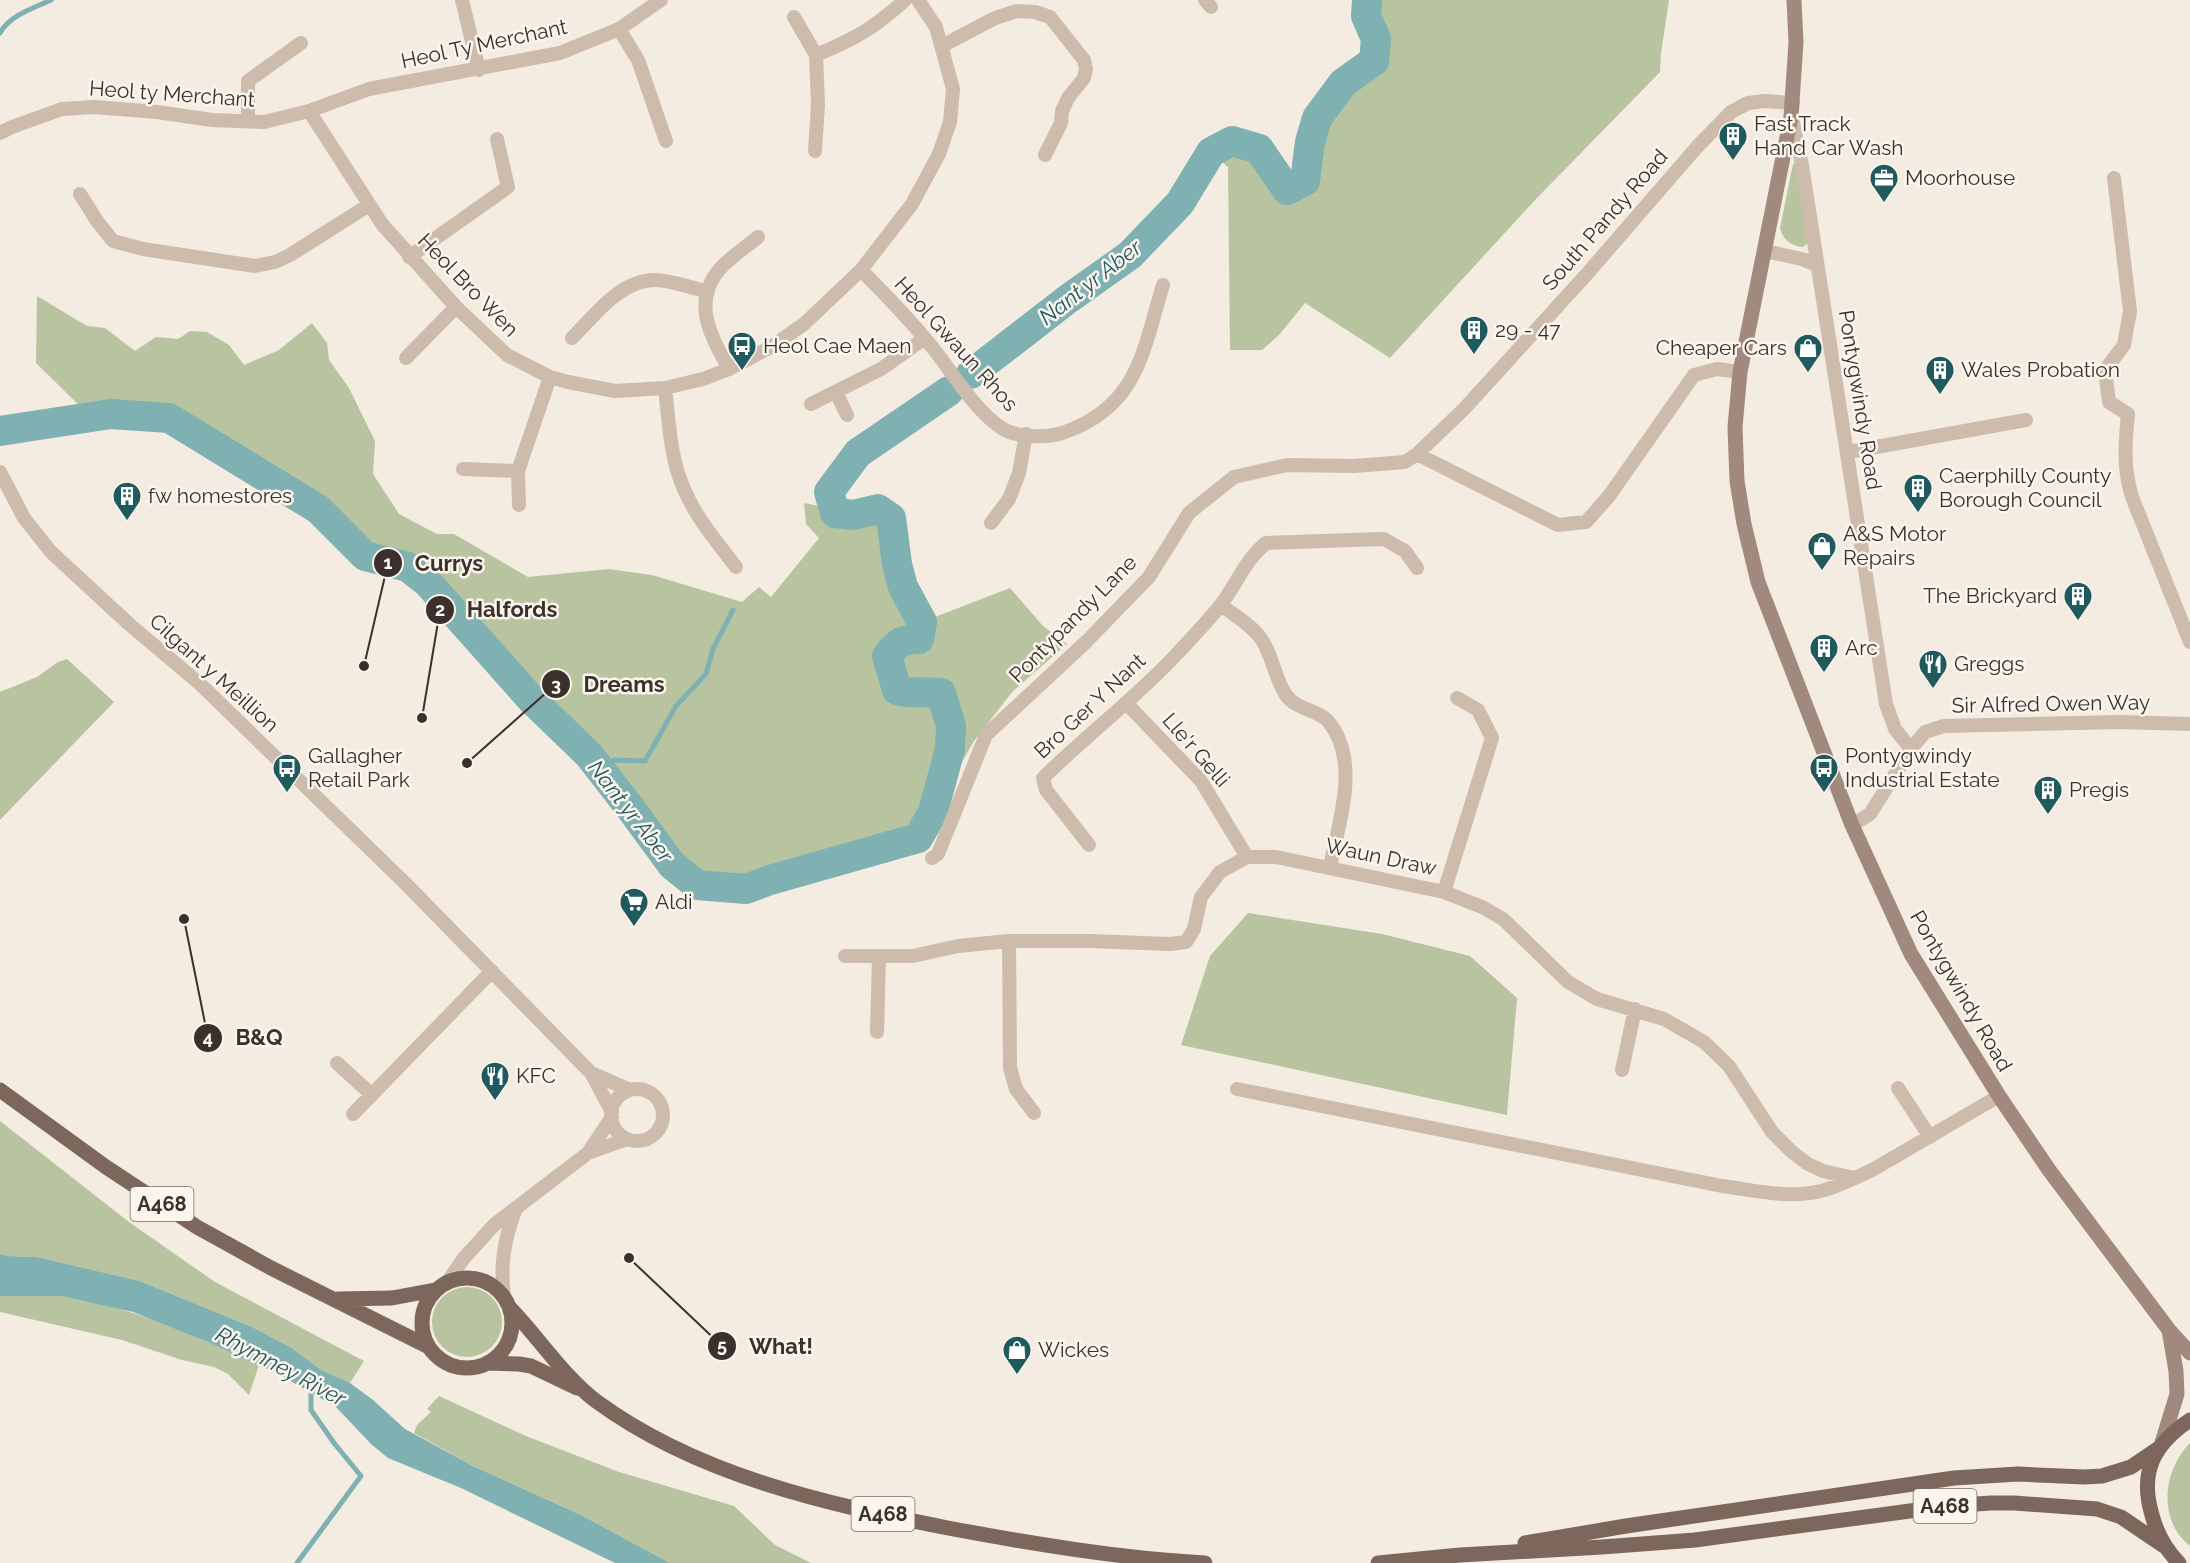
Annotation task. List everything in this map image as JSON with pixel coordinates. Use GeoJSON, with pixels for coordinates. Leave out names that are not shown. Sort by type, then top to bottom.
{"type":"FeatureCollection","features":[{"type":"Feature","properties":{"kind":"main road","name":"Pontygwindy Road"},"geometry":{"type":"LineString","coordinates":[[1794,0],[1796,42],[1792,110],[1740,372],[1735,427],[1737,482],[1751,555],[1767,606],[1852,825],[1911,954],[1999,1096],[2049,1170],[2169,1330],[2190,1353]]}},
{"type":"Feature","properties":{"kind":"main road","name":"A468"},"geometry":{"type":"LineString","coordinates":[[0,1090],[106,1167],[197,1227],[262,1263],[427,1346]]}},
{"type":"Feature","properties":{"kind":"main road"},"geometry":{"type":"LineString","coordinates":[[463,1278],[479,1279],[493,1286],[507,1302],[512,1320],[507,1345],[499,1356],[475,1368],[461,1368],[436,1357],[427,1346],[422,1332],[422,1317],[426,1302],[435,1290],[448,1281],[463,1278]]}},
{"type":"Feature","properties":{"kind":"main road","name":"A468"},"geometry":{"type":"LineString","coordinates":[[335,1299],[373,1300],[404,1297],[435,1290]]}},
{"type":"Feature","properties":{"kind":"main road","name":"A468"},"geometry":{"type":"LineString","coordinates":[[507,1302],[585,1392]]}},
{"type":"Feature","properties":{"kind":"main road","name":"Pontygwindy Road"},"geometry":{"type":"LineString","coordinates":[[2160,1447],[2177,1394],[2176,1371],[2169,1330]]}},
{"type":"Feature","properties":{"kind":"main road","name":"A468"},"geometry":{"type":"LineString","coordinates":[[488,1363],[531,1366],[585,1392],[630,1423],[693,1457],[741,1475],[807,1495],[897,1517],[1042,1545],[1125,1557],[1204,1563]]}},
{"type":"Feature","properties":{"kind":"main road"},"geometry":{"type":"LineString","coordinates":[[2179,1563],[2164,1546],[2154,1524],[2147,1490],[2149,1468],[2160,1447],[2190,1420]]}},
{"type":"Feature","properties":{"kind":"main road","name":"A468"},"geometry":{"type":"LineString","coordinates":[[1460,1555],[1626,1526],[1954,1478],[2026,1474],[2102,1476],[2131,1467],[2160,1447]]}},
{"type":"Feature","properties":{"kind":"main road","name":"A468"},"geometry":{"type":"LineString","coordinates":[[1378,1563],[1460,1555],[1602,1548],[1695,1540],[1947,1506],[2014,1503],[2108,1512],[2164,1546]]}},
{"type":"Feature","properties":{"kind":"street"},"geometry":{"type":"LineString","coordinates":[[462,0],[479,70]]}},
{"type":"Feature","properties":{"kind":"street","name":"Heol Ty Merchant"},"geometry":{"type":"LineString","coordinates":[[309,111],[369,89],[560,53],[619,29],[661,0]]}},
{"type":"Feature","properties":{"kind":"street"},"geometry":{"type":"LineString","coordinates":[[816,55],[852,40],[882,21],[905,0]]}},
{"type":"Feature","properties":{"kind":"street","name":"Heol Bro Wen"},"geometry":{"type":"LineString","coordinates":[[309,111],[369,205],[409,257],[456,307],[507,355],[550,377],[615,392],[665,388],[703,379],[729,369],[771,347],[804,324],[861,270],[912,204],[939,154],[950,122],[953,89],[936,27],[918,0]]}},
{"type":"Feature","properties":{"kind":"street"},"geometry":{"type":"LineString","coordinates":[[942,46],[995,18],[1017,11],[1035,12],[1050,17],[1084,60],[1086,69],[1084,78],[1068,98],[1062,111],[1061,123],[1045,155]]}},
{"type":"Feature","properties":{"kind":"street"},"geometry":{"type":"LineString","coordinates":[[794,17],[816,55],[818,104],[815,152]]}},
{"type":"Feature","properties":{"kind":"street"},"geometry":{"type":"LineString","coordinates":[[619,29],[638,60],[666,141]]}},
{"type":"Feature","properties":{"kind":"street"},"geometry":{"type":"LineString","coordinates":[[248,122],[248,81],[301,43]]}},
{"type":"Feature","properties":{"kind":"street","name":"South Pandy Road"},"geometry":{"type":"LineString","coordinates":[[1417,454],[1464,409],[1586,275],[1697,147],[1731,112],[1748,103],[1765,101],[1792,110]]}},
{"type":"Feature","properties":{"kind":"street","name":"Heol ty Merchant"},"geometry":{"type":"LineString","coordinates":[[0,133],[62,110],[94,107],[248,122],[264,122],[309,111]]}},
{"type":"Feature","properties":{"kind":"street","name":"Pontygwindy Road"},"geometry":{"type":"LineString","coordinates":[[1792,110],[1848,452],[1886,704],[1895,729],[1911,749]]}},
{"type":"Feature","properties":{"kind":"street"},"geometry":{"type":"LineString","coordinates":[[409,257],[508,187],[497,139]]}},
{"type":"Feature","properties":{"kind":"street"},"geometry":{"type":"LineString","coordinates":[[2114,178],[2130,311],[2124,345],[2105,370],[2109,402],[2128,414],[2125,475],[2190,642]]}},
{"type":"Feature","properties":{"kind":"street"},"geometry":{"type":"LineString","coordinates":[[80,194],[113,241],[143,249],[255,266],[275,262],[290,255],[369,205]]}},
{"type":"Feature","properties":{"kind":"street"},"geometry":{"type":"LineString","coordinates":[[729,369],[710,334],[704,311],[706,291],[719,270],[758,237]]}},
{"type":"Feature","properties":{"kind":"street"},"geometry":{"type":"LineString","coordinates":[[1765,251],[1802,259],[1817,265]]}},
{"type":"Feature","properties":{"kind":"street","name":"Heol Gwaun Rhos"},"geometry":{"type":"LineString","coordinates":[[861,270],[925,338],[986,415],[1006,430],[1054,436],[1082,426],[1105,412],[1129,386],[1141,357],[1162,285]]}},
{"type":"Feature","properties":{"kind":"street"},"geometry":{"type":"LineString","coordinates":[[572,338],[613,297],[637,282],[657,280],[706,291]]}},
{"type":"Feature","properties":{"kind":"street"},"geometry":{"type":"LineString","coordinates":[[406,358],[456,307]]}},
{"type":"Feature","properties":{"kind":"street"},"geometry":{"type":"LineString","coordinates":[[811,404],[881,369],[925,338]]}},
{"type":"Feature","properties":{"kind":"street"},"geometry":{"type":"LineString","coordinates":[[1417,454],[1558,525],[1586,522],[1609,496],[1694,375],[1717,369],[1740,372]]}},
{"type":"Feature","properties":{"kind":"street"},"geometry":{"type":"LineString","coordinates":[[519,505],[518,471],[550,377]]}},
{"type":"Feature","properties":{"kind":"street"},"geometry":{"type":"LineString","coordinates":[[665,388],[674,453],[683,488],[697,514],[735,567]]}},
{"type":"Feature","properties":{"kind":"street"},"geometry":{"type":"LineString","coordinates":[[836,392],[847,415]]}},
{"type":"Feature","properties":{"kind":"street"},"geometry":{"type":"LineString","coordinates":[[1848,452],[2026,420]]}},
{"type":"Feature","properties":{"kind":"street","name":"Heol Gwaun Rhos"},"geometry":{"type":"LineString","coordinates":[[991,523],[1009,499],[1019,473],[1026,434]]}},
{"type":"Feature","properties":{"kind":"street","name":"Pontypandy Lane"},"geometry":{"type":"LineString","coordinates":[[933,858],[938,854],[986,735],[1086,642],[1149,577],[1189,513],[1234,477],[1287,465],[1354,466],[1405,462],[1417,454]]}},
{"type":"Feature","properties":{"kind":"street"},"geometry":{"type":"LineString","coordinates":[[463,469],[518,471]]}},
{"type":"Feature","properties":{"kind":"street","name":"Cilgant y Meillion"},"geometry":{"type":"LineString","coordinates":[[0,472],[24,518],[51,552],[121,617],[200,684],[405,883],[591,1073],[612,1115]]}},
{"type":"Feature","properties":{"kind":"street","name":"Bro Ger Y Nant"},"geometry":{"type":"LineString","coordinates":[[1089,845],[1046,790],[1043,778],[1099,725],[1127,704],[1174,657],[1221,604],[1252,554],[1266,543],[1384,539],[1405,551],[1417,568]]}},
{"type":"Feature","properties":{"kind":"street"},"geometry":{"type":"LineString","coordinates":[[1221,604],[1262,640],[1286,696],[1295,704],[1326,719],[1338,736],[1346,760],[1343,796],[1330,867]]}},
{"type":"Feature","properties":{"kind":"street"},"geometry":{"type":"LineString","coordinates":[[1444,892],[1492,738],[1478,710],[1457,698]]}},
{"type":"Feature","properties":{"kind":"street","name":"Lle'r Gelli"},"geometry":{"type":"LineString","coordinates":[[1127,704],[1201,781],[1247,857]]}},
{"type":"Feature","properties":{"kind":"street","name":"Sir Alfred Owen Way"},"geometry":{"type":"LineString","coordinates":[[1852,825],[1870,814],[1911,749],[1925,732],[1944,726],[2064,722],[2190,724]]}},
{"type":"Feature","properties":{"kind":"street","name":"Waun Draw"},"geometry":{"type":"LineString","coordinates":[[845,956],[913,956],[958,946],[1009,941],[1170,944],[1186,942],[1194,929],[1201,897],[1220,872],[1247,857],[1276,857],[1444,892],[1482,907],[1503,919],[1568,982],[1597,999],[1664,1019],[1704,1042],[1729,1066],[1772,1132],[1800,1158],[1823,1171],[1854,1178]]}},
{"type":"Feature","properties":{"kind":"street"},"geometry":{"type":"LineString","coordinates":[[1009,941],[1010,1068],[1016,1089],[1034,1113]]}},
{"type":"Feature","properties":{"kind":"street"},"geometry":{"type":"LineString","coordinates":[[877,1032],[879,957]]}},
{"type":"Feature","properties":{"kind":"street"},"geometry":{"type":"LineString","coordinates":[[353,1114],[492,971]]}},
{"type":"Feature","properties":{"kind":"street"},"geometry":{"type":"LineString","coordinates":[[1622,1070],[1635,1009]]}},
{"type":"Feature","properties":{"kind":"street"},"geometry":{"type":"LineString","coordinates":[[337,1063],[372,1095]]}},
{"type":"Feature","properties":{"kind":"street","name":"Cilgant y Meillion"},"geometry":{"type":"LineString","coordinates":[[591,1073],[630,1090]]}},
{"type":"Feature","properties":{"kind":"street"},"geometry":{"type":"LineString","coordinates":[[1898,1088],[1930,1137]]}},
{"type":"Feature","properties":{"kind":"street"},"geometry":{"type":"LineString","coordinates":[[588,1154],[612,1115],[618,1098],[630,1090],[639,1089],[655,1096],[663,1110],[663,1118],[657,1132],[651,1137],[635,1141],[627,1139],[616,1130],[612,1115]]}},
{"type":"Feature","properties":{"kind":"street"},"geometry":{"type":"LineString","coordinates":[[1237,1089],[1722,1186],[1781,1194],[1820,1191],[1854,1178],[1874,1169],[1999,1096]]}},
{"type":"Feature","properties":{"kind":"street"},"geometry":{"type":"LineString","coordinates":[[448,1281],[485,1233],[588,1154],[627,1139]]}},
{"type":"Feature","properties":{"kind":"street"},"geometry":{"type":"LineString","coordinates":[[507,1302],[502,1258],[506,1236],[515,1211]]}},
{"type":"Feature","properties":{"kind":"green space"},"geometry":{"type":"Polygon","coordinates":[[[1367,0],[1669,0],[1660,72],[1535,200],[1390,358],[1305,303],[1279,335],[1262,350],[1230,350],[1228,167],[1211,152],[1232,141],[1259,149],[1287,189],[1305,181],[1310,142],[1317,118],[1343,83],[1374,61],[1376,39],[1366,16],[1367,0]]]}},
{"type":"Feature","properties":{"kind":"green space"},"geometry":{"type":"Polygon","coordinates":[[[1795,163],[1797,164],[1808,243],[1803,247],[1788,242],[1780,228],[1795,163]]]}},
{"type":"Feature","properties":{"kind":"green space"},"geometry":{"type":"Polygon","coordinates":[[[37,296],[87,326],[105,328],[135,351],[156,337],[178,339],[190,331],[207,332],[229,345],[244,365],[279,350],[312,323],[327,343],[329,360],[349,388],[375,441],[373,474],[399,514],[437,534],[454,534],[528,577],[609,569],[652,575],[742,602],[759,587],[771,597],[819,538],[806,524],[804,503],[824,507],[835,513],[853,515],[878,509],[891,518],[897,564],[903,587],[922,622],[1010,588],[1043,626],[1067,644],[1013,691],[974,741],[918,838],[770,880],[746,889],[697,885],[672,865],[589,755],[532,700],[428,583],[407,567],[365,556],[318,509],[169,418],[111,414],[91,417],[36,363],[37,296]]]}},
{"type":"Feature","properties":{"kind":"green space"},"geometry":{"type":"Polygon","coordinates":[[[67,659],[114,702],[0,820],[0,692],[37,677],[58,662],[67,659]]]}},
{"type":"Feature","properties":{"kind":"green space"},"geometry":{"type":"Polygon","coordinates":[[[1248,913],[1382,934],[1470,956],[1517,998],[1507,1115],[1181,1045],[1210,956],[1248,913]]]}},
{"type":"Feature","properties":{"kind":"green space"},"geometry":{"type":"Polygon","coordinates":[[[0,1121],[129,1222],[215,1282],[364,1361],[350,1383],[321,1370],[292,1348],[252,1327],[140,1281],[37,1257],[0,1254],[0,1121]]]}},
{"type":"Feature","properties":{"kind":"green space"},"geometry":{"type":"Polygon","coordinates":[[[467,1287],[480,1290],[492,1297],[499,1309],[502,1322],[499,1335],[492,1347],[480,1354],[467,1357],[454,1354],[442,1347],[435,1335],[432,1322],[435,1309],[442,1297],[454,1290],[467,1287]]]}},
{"type":"Feature","properties":{"kind":"green space"},"geometry":{"type":"Polygon","coordinates":[[[56,1295],[115,1307],[188,1333],[259,1365],[249,1395],[228,1374],[214,1367],[182,1360],[122,1340],[0,1312],[0,1296],[56,1295]]]}},
{"type":"Feature","properties":{"kind":"green space"},"geometry":{"type":"Polygon","coordinates":[[[439,1396],[526,1436],[619,1472],[734,1506],[775,1545],[811,1563],[670,1563],[581,1515],[473,1466],[414,1433],[417,1425],[431,1412],[427,1409],[439,1396]]]}},
{"type":"Feature","properties":{"kind":"green space"},"geometry":{"type":"Polygon","coordinates":[[[2190,1443],[2190,1546],[2179,1535],[2172,1523],[2168,1509],[2168,1495],[2169,1481],[2174,1467],[2190,1443]]]}},
{"type":"Feature","properties":{"kind":"water","name":"Rhymney River"},"geometry":{"type":"Polygon","coordinates":[[[0,1254],[37,1257],[140,1281],[252,1327],[292,1348],[321,1370],[350,1383],[405,1429],[473,1466],[581,1515],[670,1563],[615,1563],[461,1488],[388,1458],[371,1444],[336,1407],[280,1375],[208,1342],[133,1312],[62,1296],[0,1296],[0,1254]]]}},
{"type":"Feature","properties":{"kind":"waterway"},"geometry":{"type":"LineString","coordinates":[[0,33],[16,17],[51,0]]}},
{"type":"Feature","properties":{"kind":"waterway","name":"Nant yr Aber"},"geometry":{"type":"LineString","coordinates":[[971,374],[1068,299],[1130,255],[1180,203],[1211,152],[1232,141],[1259,149],[1287,190],[1305,181],[1310,142],[1317,118],[1343,83],[1374,61],[1376,39],[1366,16],[1367,0]]}},
{"type":"Feature","properties":{"kind":"waterway","name":"Nant yr Aber"},"geometry":{"type":"LineString","coordinates":[[0,431],[111,414],[169,418],[318,509],[365,556],[408,567],[428,583],[532,700],[589,755],[672,865],[697,885],[746,889],[770,880],[918,838],[933,812],[950,749],[951,726],[941,693],[897,690],[887,656],[900,643],[919,639],[922,622],[903,587],[897,564],[891,518],[878,509],[853,515],[835,513],[829,492],[858,453],[949,391]]}},
{"type":"Feature","properties":{"kind":"waterway"},"geometry":{"type":"LineString","coordinates":[[599,769],[614,760],[645,761],[676,706],[706,674],[713,649],[733,610]]}},
{"type":"Feature","properties":{"kind":"waterway","name":"Rhymney River"},"geometry":{"type":"LineString","coordinates":[[297,1563],[361,1476],[311,1410],[311,1387]]}},
{"type":"Feature","properties":{"kind":"place","name":"Fast Track Hand Car Wash"},"geometry":{"type":"Point","coordinates":[1733,162]}},
{"type":"Feature","properties":{"kind":"place","name":"Moorhouse"},"geometry":{"type":"Point","coordinates":[1884,204]}},
{"type":"Feature","properties":{"kind":"place","name":"29 - 47"},"geometry":{"type":"Point","coordinates":[1474,356]}},
{"type":"Feature","properties":{"kind":"place","name":"Heol Cae Maen"},"geometry":{"type":"Point","coordinates":[742,372]}},
{"type":"Feature","properties":{"kind":"place","name":"Cheaper Cars"},"geometry":{"type":"Point","coordinates":[1808,374]}},
{"type":"Feature","properties":{"kind":"place","name":"Wales Probation"},"geometry":{"type":"Point","coordinates":[1940,396]}},
{"type":"Feature","properties":{"kind":"place","name":"Caerphilly County Borough Council"},"geometry":{"type":"Point","coordinates":[1918,514]}},
{"type":"Feature","properties":{"kind":"place","name":"fw homestores"},"geometry":{"type":"Point","coordinates":[127,522]}},
{"type":"Feature","properties":{"kind":"place","name":"A&S Motor Repairs"},"geometry":{"type":"Point","coordinates":[1822,572]}},
{"type":"Feature","properties":{"kind":"place","name":"The Brickyard"},"geometry":{"type":"Point","coordinates":[2078,622]}},
{"type":"Feature","properties":{"kind":"place","name":"Currys"},"geometry":{"type":"Point","coordinates":[364,666]}},
{"type":"Feature","properties":{"kind":"place","name":"Arc"},"geometry":{"type":"Point","coordinates":[1824,674]}},
{"type":"Feature","properties":{"kind":"place","name":"Greggs"},"geometry":{"type":"Point","coordinates":[1933,690]}},
{"type":"Feature","properties":{"kind":"place","name":"Halfords"},"geometry":{"type":"Point","coordinates":[422,718]}},
{"type":"Feature","properties":{"kind":"place","name":"Dreams"},"geometry":{"type":"Point","coordinates":[467,763]}},
{"type":"Feature","properties":{"kind":"place","name":"Gallagher Retail Park"},"geometry":{"type":"Point","coordinates":[287,794]}},
{"type":"Feature","properties":{"kind":"place","name":"Pontygwindy Industrial Estate"},"geometry":{"type":"Point","coordinates":[1824,794]}},
{"type":"Feature","properties":{"kind":"place","name":"Pregis"},"geometry":{"type":"Point","coordinates":[2048,816]}},
{"type":"Feature","properties":{"kind":"place","name":"B&Q"},"geometry":{"type":"Point","coordinates":[184,919]}},
{"type":"Feature","properties":{"kind":"place","name":"Aldi"},"geometry":{"type":"Point","coordinates":[634,928]}},
{"type":"Feature","properties":{"kind":"place","name":"KFC"},"geometry":{"type":"Point","coordinates":[495,1102]}},
{"type":"Feature","properties":{"kind":"place","name":"What!"},"geometry":{"type":"Point","coordinates":[629,1258]}},
{"type":"Feature","properties":{"kind":"place","name":"Wickes"},"geometry":{"type":"Point","coordinates":[1017,1376]}}]}
